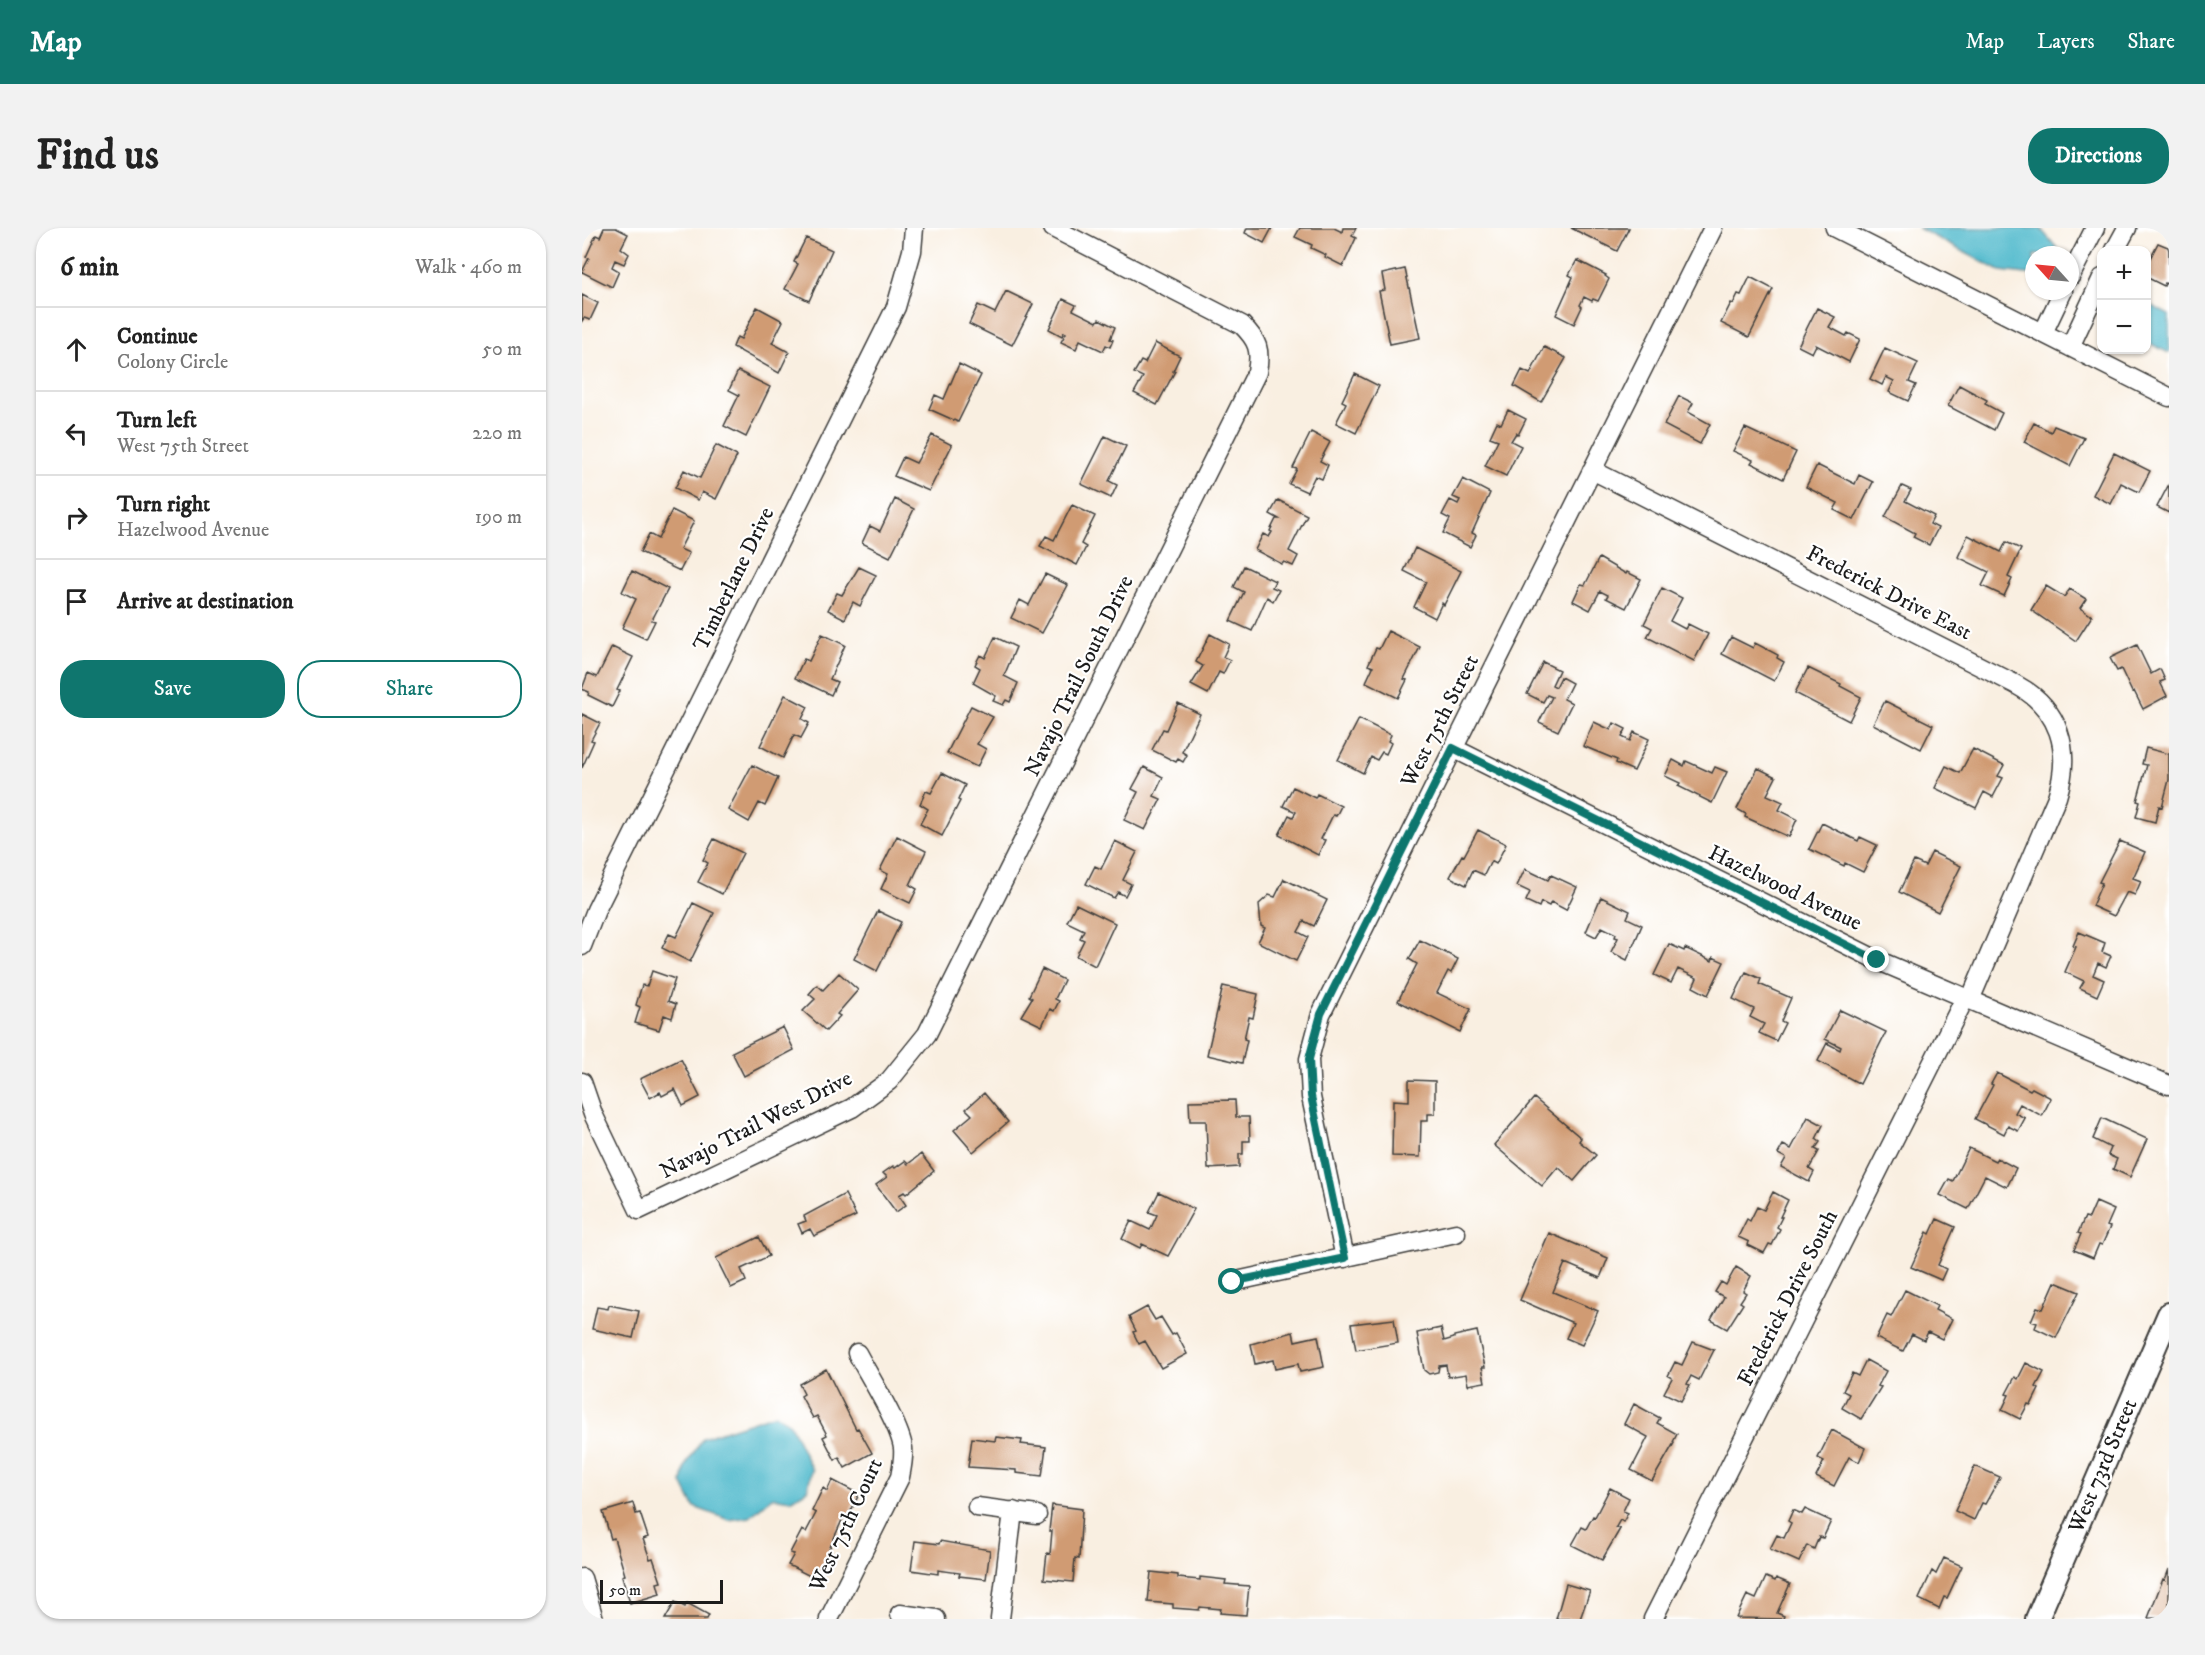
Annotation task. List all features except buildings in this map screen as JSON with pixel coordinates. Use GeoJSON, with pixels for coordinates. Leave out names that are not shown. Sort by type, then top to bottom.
{"type":"FeatureCollection","features":[{"type":"Feature","properties":{"kind":"main road","name":"West 73rd Street"},"geometry":{"type":"LineString","coordinates":[[2037,1619],[2169,1314]]}},
{"type":"Feature","properties":{"kind":"street","name":"Timberlane Drive"},"geometry":{"type":"LineString","coordinates":[[582,946],[596,910],[896,307],[912,251],[914,228]]}},
{"type":"Feature","properties":{"kind":"street","name":"Navajo Trail South Drive"},"geometry":{"type":"LineString","coordinates":[[934,1020],[1257,372],[1258,350],[1254,337],[1242,325],[1053,228]]}},
{"type":"Feature","properties":{"kind":"street","name":"West 75th Street"},"geometry":{"type":"LineString","coordinates":[[1345,1258],[1311,1096],[1309,1059],[1321,1014],[1713,228]]}},
{"type":"Feature","properties":{"kind":"street"},"geometry":{"type":"LineString","coordinates":[[1835,228],[2169,397]]}},
{"type":"Feature","properties":{"kind":"street"},"geometry":{"type":"LineString","coordinates":[[2079,259],[2095,228]]}},
{"type":"Feature","properties":{"kind":"street"},"geometry":{"type":"LineString","coordinates":[[2117,246],[2127,228]]}},
{"type":"Feature","properties":{"kind":"street"},"geometry":{"type":"LineString","coordinates":[[2070,347],[2097,289]]}},
{"type":"Feature","properties":{"kind":"street"},"geometry":{"type":"LineString","coordinates":[[2043,333],[2059,300]]}},
{"type":"Feature","properties":{"kind":"street","name":"Frederick Drive East"},"geometry":{"type":"LineString","coordinates":[[1592,470],[2005,678],[2032,694],[2053,719],[2063,750],[2062,777],[2043,828]]}},
{"type":"Feature","properties":{"kind":"street","name":"Hazelwood Avenue"},"geometry":{"type":"LineString","coordinates":[[1453,748],[1824,935],[2169,1085]]}},
{"type":"Feature","properties":{"kind":"street","name":"Frederick Drive South"},"geometry":{"type":"LineString","coordinates":[[1653,1619],[1968,999],[2043,828]]}},
{"type":"Feature","properties":{"kind":"street","name":"Navajo Trail West Drive"},"geometry":{"type":"LineString","coordinates":[[582,1083],[596,1120],[639,1210],[852,1108],[889,1081],[927,1034],[934,1020]]}},
{"type":"Feature","properties":{"kind":"street"},"geometry":{"type":"LineString","coordinates":[[1232,1282],[1456,1233]]}},
{"type":"Feature","properties":{"kind":"street","name":"West 75th Court"},"geometry":{"type":"LineString","coordinates":[[829,1619],[900,1477],[902,1466],[903,1449],[899,1433],[857,1353]]}},
{"type":"Feature","properties":{"kind":"street"},"geometry":{"type":"LineString","coordinates":[[977,1507],[1037,1515]]}},
{"type":"Feature","properties":{"kind":"street"},"geometry":{"type":"LineString","coordinates":[[1000,1619],[1014,1511]]}},
{"type":"Feature","properties":{"kind":"street"},"geometry":{"type":"LineString","coordinates":[[582,1578],[594,1619]]}},
{"type":"Feature","properties":{"kind":"street"},"geometry":{"type":"LineString","coordinates":[[900,1614],[936,1619]]}},
{"type":"Feature","properties":{"kind":"water"},"geometry":{"type":"Polygon","coordinates":[[[1918,228],[2040,228],[2055,246],[2025,246],[2025,274],[2000,271],[1918,228]]]}},
{"type":"Feature","properties":{"kind":"water"},"geometry":{"type":"Polygon","coordinates":[[[2151,306],[2169,315],[2169,353],[2151,344],[2151,306]]]}},
{"type":"Feature","properties":{"kind":"water"},"geometry":{"type":"Polygon","coordinates":[[[775,1414],[790,1424],[812,1470],[807,1490],[791,1500],[772,1497],[750,1517],[729,1520],[694,1507],[682,1483],[685,1466],[703,1438],[775,1414]]]}},
{"type":"Feature","properties":{"kind":"route"},"geometry":{"type":"LineString","coordinates":[[1232,1282],[1345,1258],[1311,1096],[1309,1059],[1312,1043],[1321,1014],[1453,748],[1877,960]]}}]}
